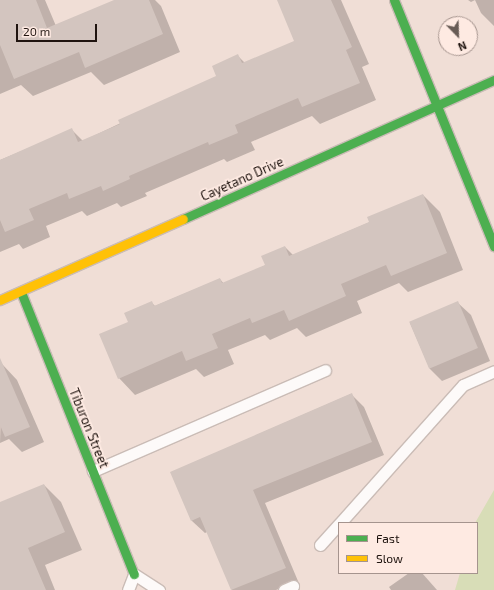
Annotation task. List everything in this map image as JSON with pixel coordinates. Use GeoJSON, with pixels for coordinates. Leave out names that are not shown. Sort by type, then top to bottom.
{"type":"FeatureCollection","features":[{"type":"Feature","properties":{"kind":"street"},"geometry":{"type":"LineString","coordinates":[[394,0],[436,108],[494,246]]}},
{"type":"Feature","properties":{"kind":"street","name":"Cayetano Drive"},"geometry":{"type":"LineString","coordinates":[[0,300],[436,108],[494,80]]}},
{"type":"Feature","properties":{"kind":"street","name":"Tiburon Street"},"geometry":{"type":"LineString","coordinates":[[21,292],[134,574]]}},
{"type":"Feature","properties":{"kind":"lane"},"geometry":{"type":"LineString","coordinates":[[92,471],[325,370]]}},
{"type":"Feature","properties":{"kind":"lane"},"geometry":{"type":"LineString","coordinates":[[342,522],[463,385],[494,371]]}},
{"type":"Feature","properties":{"kind":"lane"},"geometry":{"type":"LineString","coordinates":[[320,545],[338,526]]}},
{"type":"Feature","properties":{"kind":"lane"},"geometry":{"type":"LineString","coordinates":[[128,590],[134,574],[159,590]]}},
{"type":"Feature","properties":{"kind":"green space"},"geometry":{"type":"Polygon","coordinates":[[[494,490],[494,590],[455,590],[460,574],[478,574],[478,522],[476,522],[494,490]]]}},
{"type":"Feature","properties":{"kind":"building"},"geometry":{"type":"Polygon","coordinates":[[[0,0],[36,0],[47,28],[114,0],[149,0],[163,34],[85,68],[79,52],[14,79],[0,45],[0,0]]]}},
{"type":"Feature","properties":{"kind":"building"},"geometry":{"type":"Polygon","coordinates":[[[277,0],[331,0],[352,47],[346,50],[360,83],[302,107],[298,98],[235,125],[238,133],[209,145],[208,142],[129,176],[130,179],[103,191],[101,186],[69,199],[67,193],[29,209],[34,220],[5,232],[0,220],[0,160],[72,128],[78,142],[120,124],[118,120],[216,76],[212,66],[238,54],[242,63],[294,41],[277,0]]]}},
{"type":"Feature","properties":{"kind":"building"},"geometry":{"type":"Polygon","coordinates":[[[423,194],[447,253],[391,276],[386,265],[341,284],[346,296],[289,321],[284,310],[252,323],[250,318],[212,334],[218,348],[186,361],[182,351],[118,379],[99,334],[128,322],[124,313],[152,301],[154,306],[220,278],[222,283],[265,265],[261,256],[285,246],[289,256],[369,222],[367,217],[423,194]]]}},
{"type":"Feature","properties":{"kind":"building"},"geometry":{"type":"Polygon","coordinates":[[[458,301],[478,348],[429,369],[409,322],[458,301]]]}},
{"type":"Feature","properties":{"kind":"building"},"geometry":{"type":"Polygon","coordinates":[[[0,358],[30,427],[5,437],[0,425],[0,358]]]}},
{"type":"Feature","properties":{"kind":"building"},"geometry":{"type":"Polygon","coordinates":[[[352,393],[372,442],[253,490],[286,568],[231,590],[200,517],[191,521],[170,472],[352,393]]]}},
{"type":"Feature","properties":{"kind":"building"},"geometry":{"type":"Polygon","coordinates":[[[44,484],[65,532],[28,548],[46,590],[0,590],[0,502],[44,484]]]}},
{"type":"Feature","properties":{"kind":"traffic: fast"},"geometry":{"type":"LineString","coordinates":[[394,0],[494,246]]}},
{"type":"Feature","properties":{"kind":"traffic: fast"},"geometry":{"type":"LineString","coordinates":[[183,219],[494,80]]}},
{"type":"Feature","properties":{"kind":"traffic: fast"},"geometry":{"type":"LineString","coordinates":[[21,292],[134,574]]}},
{"type":"Feature","properties":{"kind":"traffic: slow"},"geometry":{"type":"LineString","coordinates":[[0,300],[183,219]]}}]}
